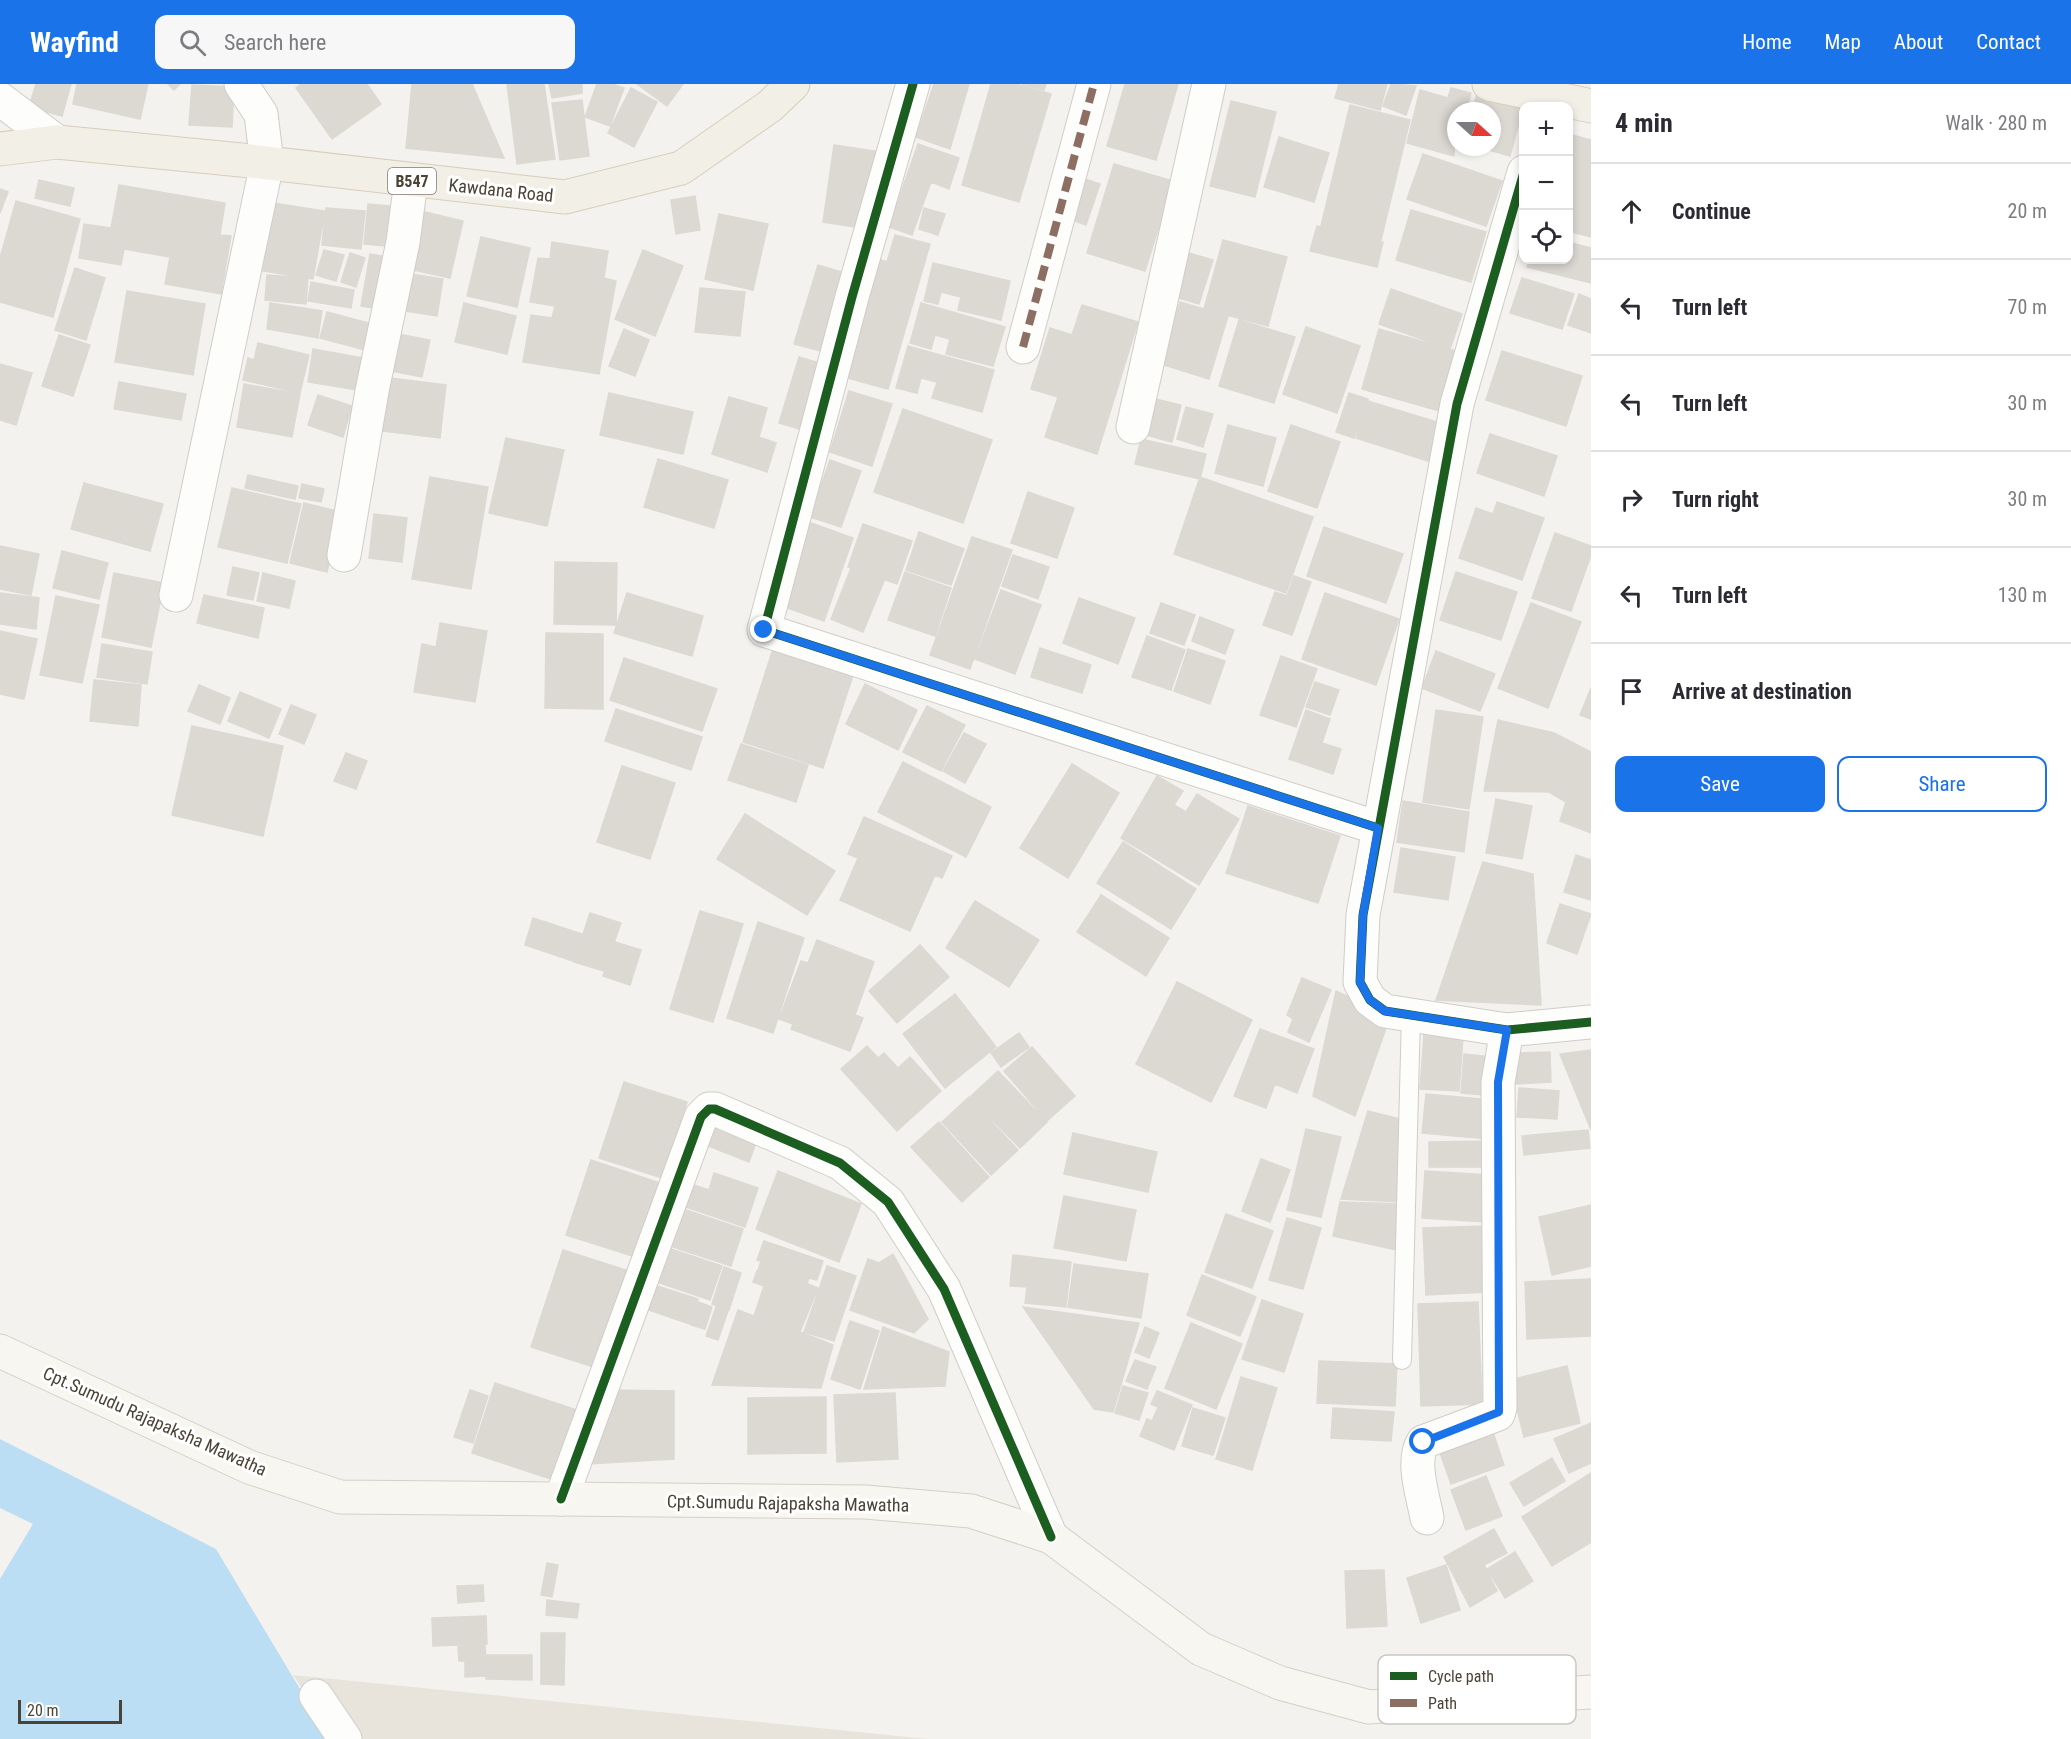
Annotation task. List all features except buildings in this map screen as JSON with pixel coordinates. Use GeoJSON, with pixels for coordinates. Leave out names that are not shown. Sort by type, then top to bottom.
{"type":"FeatureCollection","features":[{"type":"Feature","properties":{"kind":"main road","name":"Kawdana Road"},"geometry":{"type":"LineString","coordinates":[[0,149],[57,142],[565,197],[681,168],[770,106],[793,84]]}},
{"type":"Feature","properties":{"kind":"main road"},"geometry":{"type":"LineString","coordinates":[[1489,84],[1544,101],[1591,106]]}},
{"type":"Feature","properties":{"kind":"main road","name":"Cpt.Sumudu Rajapaksha Mawatha"},"geometry":{"type":"LineString","coordinates":[[0,1351],[249,1467],[340,1497],[865,1502],[971,1511],[1051,1537],[1201,1649],[1280,1683],[1369,1707],[1378,1706]]}},
{"type":"Feature","properties":{"kind":"main road","name":"Cpt.Sumudu Rajapaksha Mawatha"},"geometry":{"type":"LineString","coordinates":[[1576,1693],[1591,1692]]}},
{"type":"Feature","properties":{"kind":"street"},"geometry":{"type":"LineString","coordinates":[[176,595],[267,163],[261,114],[241,84]]}},
{"type":"Feature","properties":{"kind":"street"},"geometry":{"type":"LineString","coordinates":[[913,84],[852,297],[764,630],[1378,828]]}},
{"type":"Feature","properties":{"kind":"street"},"geometry":{"type":"LineString","coordinates":[[1023,347],[1094,84]]}},
{"type":"Feature","properties":{"kind":"street"},"geometry":{"type":"LineString","coordinates":[[1134,427],[1209,84]]}},
{"type":"Feature","properties":{"kind":"street"},"geometry":{"type":"LineString","coordinates":[[0,99],[57,142]]}},
{"type":"Feature","properties":{"kind":"street"},"geometry":{"type":"LineString","coordinates":[[344,555],[372,392],[403,242],[411,181]]}},
{"type":"Feature","properties":{"kind":"street"},"geometry":{"type":"LineString","coordinates":[[1519,189],[1457,404],[1363,915],[1360,982],[1370,1000],[1385,1011],[1507,1030],[1591,1022]]}},
{"type":"Feature","properties":{"kind":"street"},"geometry":{"type":"LineString","coordinates":[[1427,1518],[1417,1460],[1418,1450],[1423,1442],[1498,1414],[1500,1408],[1498,1082],[1507,1030]]}},
{"type":"Feature","properties":{"kind":"street"},"geometry":{"type":"LineString","coordinates":[[561,1499],[701,1117],[709,1109],[715,1109],[840,1163],[888,1202],[944,1289],[1051,1537]]}},
{"type":"Feature","properties":{"kind":"street"},"geometry":{"type":"LineString","coordinates":[[316,1696],[345,1739]]}},
{"type":"Feature","properties":{"kind":"lane"},"geometry":{"type":"LineString","coordinates":[[1402,1360],[1412,1015]]}},
{"type":"Feature","properties":{"kind":"shaded area"},"geometry":{"type":"Polygon","coordinates":[[[293,1675],[928,1739],[337,1739],[293,1675]]]}},
{"type":"Feature","properties":{"kind":"water"},"geometry":{"type":"Polygon","coordinates":[[[0,1439],[216,1549],[330,1739],[0,1739],[0,1579],[33,1524],[0,1508],[0,1439]]]}},
{"type":"Feature","properties":{"kind":"marked path"},"geometry":{"type":"LineString","coordinates":[[1023,347],[1094,84]]}},
{"type":"Feature","properties":{"kind":"cycle path"},"geometry":{"type":"LineString","coordinates":[[913,84],[852,297],[764,630],[1378,828]]}},
{"type":"Feature","properties":{"kind":"cycle path"},"geometry":{"type":"LineString","coordinates":[[1519,189],[1457,404],[1363,915],[1360,982],[1370,1000],[1385,1011],[1507,1030],[1591,1022]]}},
{"type":"Feature","properties":{"kind":"cycle path"},"geometry":{"type":"LineString","coordinates":[[561,1499],[701,1117],[709,1109],[715,1109],[840,1163],[888,1202],[944,1289],[1051,1537]]}},
{"type":"Feature","properties":{"kind":"route"},"geometry":{"type":"LineString","coordinates":[[764,630],[1378,828],[1363,915],[1360,982],[1370,1000],[1385,1011],[1507,1030],[1498,1082],[1500,1408],[1498,1414],[1423,1442]]}}]}
